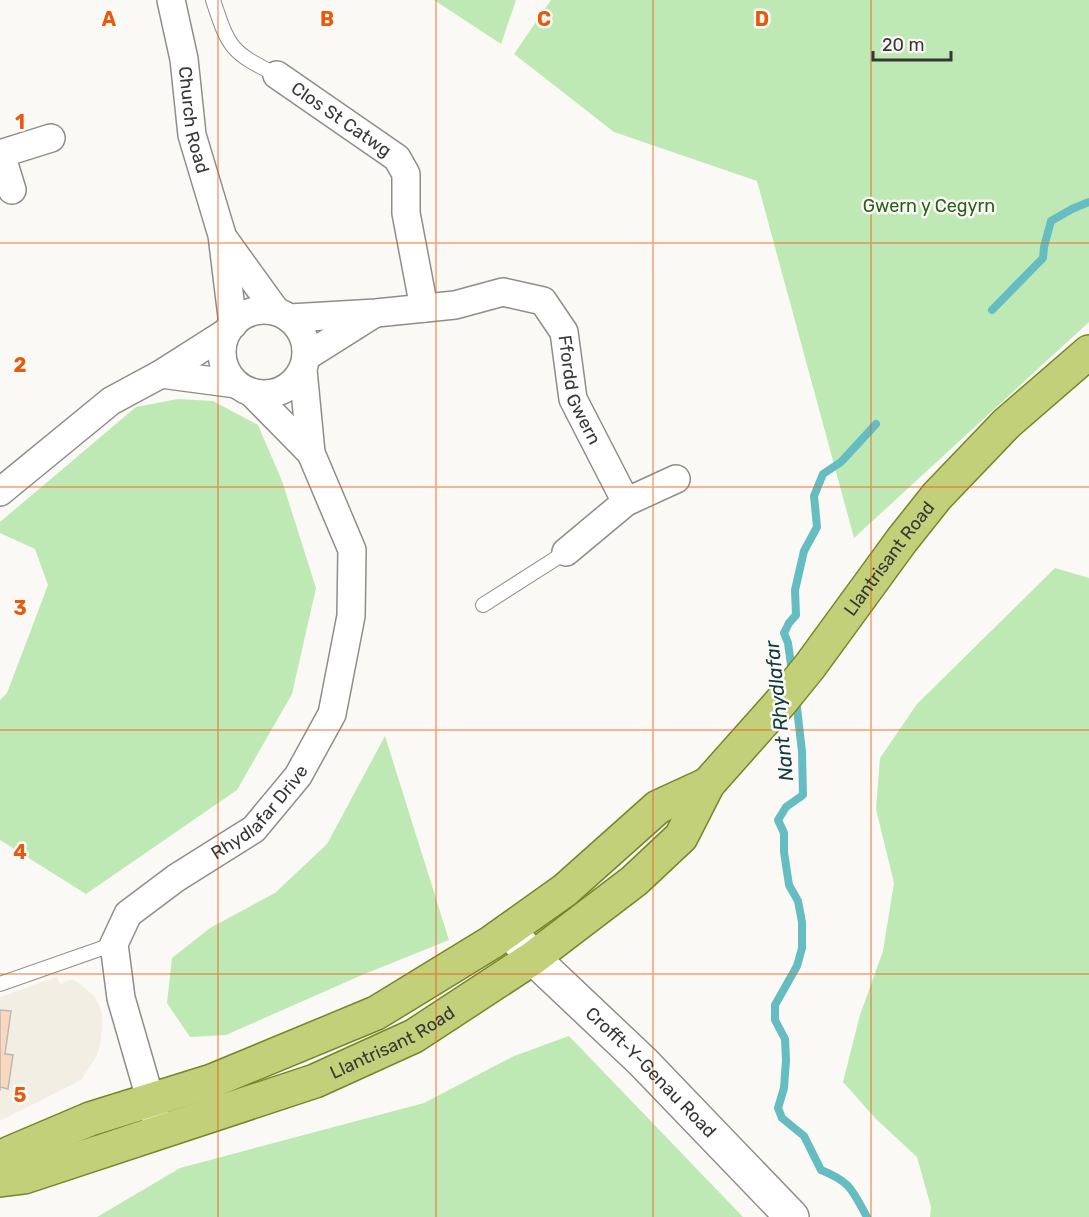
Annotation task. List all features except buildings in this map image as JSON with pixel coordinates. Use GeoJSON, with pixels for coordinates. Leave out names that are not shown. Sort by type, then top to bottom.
{"type":"FeatureCollection","features":[{"type":"Feature","properties":{"kind":"main road","name":"Llantrisant Road"},"geometry":{"type":"LineString","coordinates":[[0,1180],[24,1177],[315,1081],[414,1036],[533,958],[634,881],[681,837],[708,784],[810,666],[937,496],[1007,423],[1089,352]]}},
{"type":"Feature","properties":{"kind":"main road","name":"Llantrisant Road"},"geometry":{"type":"LineString","coordinates":[[0,1159],[90,1119],[212,1081],[376,1013],[509,930],[565,890],[658,807],[708,784]]}},
{"type":"Feature","properties":{"kind":"street","name":"Church Road"},"geometry":{"type":"LineString","coordinates":[[171,0],[184,59],[192,135],[222,235],[230,328]]}},
{"type":"Feature","properties":{"kind":"street","name":"Clos St Catwg"},"geometry":{"type":"LineString","coordinates":[[277,75],[397,158],[406,174],[406,213],[424,308]]}},
{"type":"Feature","properties":{"kind":"street"},"geometry":{"type":"LineString","coordinates":[[12,190],[0,154],[51,138]]}},
{"type":"Feature","properties":{"kind":"street","name":"Church Road"},"geometry":{"type":"LineString","coordinates":[[222,235],[283,314]]}},
{"type":"Feature","properties":{"kind":"street","name":"Ffordd Gwern"},"geometry":{"type":"LineString","coordinates":[[283,314],[376,313],[455,305],[503,292],[543,301],[564,332],[573,399],[626,502]]}},
{"type":"Feature","properties":{"kind":"street"},"geometry":{"type":"LineString","coordinates":[[0,492],[111,400],[161,374],[230,328],[249,312],[263,309],[283,314],[300,328],[306,342],[305,363],[294,382],[280,391],[266,395],[244,388],[161,374]]}},
{"type":"Feature","properties":{"kind":"street","name":"Ffordd Gwern"},"geometry":{"type":"LineString","coordinates":[[305,363],[376,313]]}},
{"type":"Feature","properties":{"kind":"street"},"geometry":{"type":"LineString","coordinates":[[230,328],[223,344],[222,359],[227,373],[244,388]]}},
{"type":"Feature","properties":{"kind":"street","name":"Rhydlafar Drive"},"geometry":{"type":"LineString","coordinates":[[114,944],[128,914],[176,878],[254,828],[297,776],[332,714],[351,616],[352,550],[310,453],[305,363]]}},
{"type":"Feature","properties":{"kind":"street","name":"Rhydlafar Drive"},"geometry":{"type":"LineString","coordinates":[[244,388],[310,453]]}},
{"type":"Feature","properties":{"kind":"street"},"geometry":{"type":"LineString","coordinates":[[567,552],[626,502],[676,479]]}},
{"type":"Feature","properties":{"kind":"street","name":"Crofft-Y-Genau Road"},"geometry":{"type":"LineString","coordinates":[[509,930],[533,958],[642,1062],[792,1217]]}},
{"type":"Feature","properties":{"kind":"street"},"geometry":{"type":"LineString","coordinates":[[114,944],[121,998],[161,1133]]}},
{"type":"Feature","properties":{"kind":"lane"},"geometry":{"type":"LineString","coordinates":[[213,0],[226,37],[233,49],[277,75]]}},
{"type":"Feature","properties":{"kind":"lane"},"geometry":{"type":"LineString","coordinates":[[483,605],[567,552]]}},
{"type":"Feature","properties":{"kind":"lane"},"geometry":{"type":"LineString","coordinates":[[0,984],[114,944]]}},
{"type":"Feature","properties":{"kind":"shaded area"},"geometry":{"type":"Polygon","coordinates":[[[57,977],[60,984],[72,979],[79,983],[94,996],[99,1005],[102,1026],[100,1046],[96,1057],[81,1080],[0,1121],[0,997],[57,977]]]}},
{"type":"Feature","properties":{"kind":"green space"},"geometry":{"type":"Polygon","coordinates":[[[434,0],[516,0],[501,44],[434,0]]]}},
{"type":"Feature","properties":{"kind":"green space","name":"Gwern y Cegyrn"},"geometry":{"type":"Polygon","coordinates":[[[551,0],[1089,0],[1089,322],[854,538],[757,181],[614,132],[514,54],[551,0]]]}},
{"type":"Feature","properties":{"kind":"green space"},"geometry":{"type":"Polygon","coordinates":[[[178,399],[213,401],[258,425],[282,481],[316,588],[292,694],[237,790],[86,894],[0,840],[0,700],[7,693],[48,585],[35,549],[0,533],[0,522],[136,407],[178,399]]]}},
{"type":"Feature","properties":{"kind":"green space"},"geometry":{"type":"Polygon","coordinates":[[[1055,568],[1089,578],[1089,1217],[930,1217],[931,1207],[917,1157],[876,1119],[843,1082],[860,1015],[883,951],[894,883],[876,809],[880,758],[917,704],[1055,568]]]}},
{"type":"Feature","properties":{"kind":"green space"},"geometry":{"type":"Polygon","coordinates":[[[385,736],[449,940],[362,975],[226,1035],[190,1037],[167,1003],[172,958],[210,928],[275,893],[327,844],[385,736]]]}},
{"type":"Feature","properties":{"kind":"green space"},"geometry":{"type":"Polygon","coordinates":[[[569,1036],[743,1217],[97,1217],[180,1168],[424,1103],[514,1056],[569,1036]]]}},
{"type":"Feature","properties":{"kind":"waterway","name":"Nant Rhydlafar"},"geometry":{"type":"LineString","coordinates":[[992,310],[1043,258],[1051,221],[1089,202]]}},
{"type":"Feature","properties":{"kind":"waterway","name":"Nant Rhydlafar"},"geometry":{"type":"LineString","coordinates":[[792,672],[788,643],[784,633],[796,615],[795,590],[804,551],[817,527],[814,496],[823,474],[841,462],[876,424]]}},
{"type":"Feature","properties":{"kind":"waterway","name":"Nant Rhydlafar"},"geometry":{"type":"LineString","coordinates":[[796,699],[802,752],[803,795],[786,807],[778,820],[784,833],[784,852],[789,885],[798,901],[802,922],[802,948],[797,966],[775,1005],[775,1020],[785,1039],[786,1060],[784,1088],[778,1108],[782,1118],[804,1136],[821,1170],[839,1179],[850,1188],[867,1217]]}}]}
